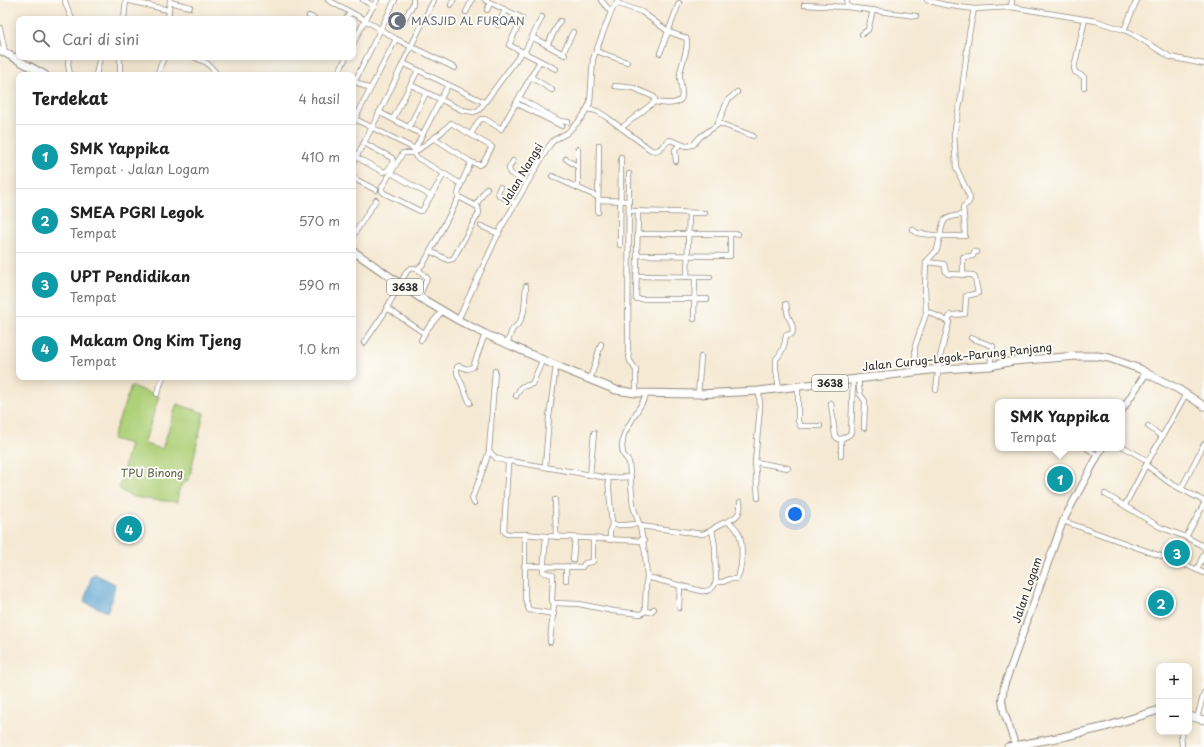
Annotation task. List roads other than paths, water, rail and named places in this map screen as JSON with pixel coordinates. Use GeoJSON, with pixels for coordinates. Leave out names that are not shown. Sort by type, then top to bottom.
{"type":"FeatureCollection","features":[{"type":"Feature","properties":{"kind":"main road"},"geometry":{"type":"LineString","coordinates":[[3,51],[16,55]]}},
{"type":"Feature","properties":{"kind":"main road"},"geometry":{"type":"LineString","coordinates":[[24,60],[41,72]]}},
{"type":"Feature","properties":{"kind":"main road","name":"Jalan Curug–Legok–Parung Panjang"},"geometry":{"type":"LineString","coordinates":[[356,253],[399,284],[458,320],[485,334],[556,366],[616,390],[647,394],[698,394],[759,391],[915,372],[990,366],[1013,361],[1097,356],[1109,358],[1134,366],[1186,394],[1204,406]]}},
{"type":"Feature","properties":{"kind":"main road"},"geometry":{"type":"LineString","coordinates":[[1008,747],[1105,727],[1156,711]]}},
{"type":"Feature","properties":{"kind":"street"},"geometry":{"type":"LineString","coordinates":[[65,0],[71,16]]}},
{"type":"Feature","properties":{"kind":"street"},"geometry":{"type":"LineString","coordinates":[[124,16],[126,0],[168,10]]}},
{"type":"Feature","properties":{"kind":"street"},"geometry":{"type":"LineString","coordinates":[[328,0],[396,39],[455,68]]}},
{"type":"Feature","properties":{"kind":"street"},"geometry":{"type":"LineString","coordinates":[[363,0],[374,6]]}},
{"type":"Feature","properties":{"kind":"street"},"geometry":{"type":"LineString","coordinates":[[356,38],[377,0]]}},
{"type":"Feature","properties":{"kind":"street"},"geometry":{"type":"LineString","coordinates":[[356,77],[395,0]]}},
{"type":"Feature","properties":{"kind":"street"},"geometry":{"type":"LineString","coordinates":[[405,18],[413,0]]}},
{"type":"Feature","properties":{"kind":"street"},"geometry":{"type":"LineString","coordinates":[[364,143],[392,158],[393,162],[388,170],[383,172],[356,157],[372,128],[410,46],[434,0]]}},
{"type":"Feature","properties":{"kind":"street"},"geometry":{"type":"LineString","coordinates":[[451,5],[453,0]]}},
{"type":"Feature","properties":{"kind":"street"},"geometry":{"type":"LineString","coordinates":[[466,12],[472,0]]}},
{"type":"Feature","properties":{"kind":"street"},"geometry":{"type":"LineString","coordinates":[[485,0],[522,18],[509,45],[556,69]]}},
{"type":"Feature","properties":{"kind":"street"},"geometry":{"type":"LineString","coordinates":[[601,0],[610,12]]}},
{"type":"Feature","properties":{"kind":"street"},"geometry":{"type":"LineString","coordinates":[[847,0],[847,7]]}},
{"type":"Feature","properties":{"kind":"street"},"geometry":{"type":"LineString","coordinates":[[927,0],[945,5],[974,9],[1011,7],[1096,21],[1124,30],[1170,57],[1204,64]]}},
{"type":"Feature","properties":{"kind":"street"},"geometry":{"type":"LineString","coordinates":[[1011,7],[1012,0]]}},
{"type":"Feature","properties":{"kind":"street"},"geometry":{"type":"LineString","coordinates":[[1124,30],[1137,0]]}},
{"type":"Feature","properties":{"kind":"street"},"geometry":{"type":"LineString","coordinates":[[168,16],[170,1],[190,7]]}},
{"type":"Feature","properties":{"kind":"street"},"geometry":{"type":"LineString","coordinates":[[617,2],[642,12],[669,32],[686,38],[688,42],[680,72],[679,80],[682,96],[680,99],[676,103],[654,102],[621,128]]}},
{"type":"Feature","properties":{"kind":"street","name":"Jalan Nangsi"},"geometry":{"type":"LineString","coordinates":[[458,320],[515,203],[551,142],[570,130],[588,109],[592,97],[592,71],[596,51],[610,12],[617,2]]}},
{"type":"Feature","properties":{"kind":"street"},"geometry":{"type":"LineString","coordinates":[[487,10],[490,3]]}},
{"type":"Feature","properties":{"kind":"street"},"geometry":{"type":"LineString","coordinates":[[660,53],[679,3]]}},
{"type":"Feature","properties":{"kind":"street"},"geometry":{"type":"LineString","coordinates":[[804,5],[847,7],[916,16]]}},
{"type":"Feature","properties":{"kind":"street"},"geometry":{"type":"LineString","coordinates":[[912,230],[917,233],[940,236],[965,236],[964,206],[969,202],[970,198],[956,167],[954,134],[974,9]]}},
{"type":"Feature","properties":{"kind":"street"},"geometry":{"type":"LineString","coordinates":[[498,25],[505,10]]}},
{"type":"Feature","properties":{"kind":"street"},"geometry":{"type":"LineString","coordinates":[[862,34],[868,30],[873,10]]}},
{"type":"Feature","properties":{"kind":"street"},"geometry":{"type":"LineString","coordinates":[[348,16],[350,12]]}},
{"type":"Feature","properties":{"kind":"street"},"geometry":{"type":"LineString","coordinates":[[411,85],[462,110],[474,112],[479,110],[523,52],[542,17]]}},
{"type":"Feature","properties":{"kind":"street"},"geometry":{"type":"LineString","coordinates":[[1084,87],[1084,77],[1075,72],[1074,68],[1085,19]]}},
{"type":"Feature","properties":{"kind":"street"},"geometry":{"type":"LineString","coordinates":[[547,45],[560,21]]}},
{"type":"Feature","properties":{"kind":"street"},"geometry":{"type":"LineString","coordinates":[[0,28],[3,51]]}},
{"type":"Feature","properties":{"kind":"street"},"geometry":{"type":"LineString","coordinates":[[532,37],[564,54],[573,32]]}},
{"type":"Feature","properties":{"kind":"street"},"geometry":{"type":"LineString","coordinates":[[356,117],[396,39]]}},
{"type":"Feature","properties":{"kind":"street"},"geometry":{"type":"LineString","coordinates":[[596,51],[627,62]]}},
{"type":"Feature","properties":{"kind":"street"},"geometry":{"type":"LineString","coordinates":[[69,60],[69,72]]}},
{"type":"Feature","properties":{"kind":"street"},"geometry":{"type":"LineString","coordinates":[[97,72],[99,60]]}},
{"type":"Feature","properties":{"kind":"street"},"geometry":{"type":"LineString","coordinates":[[120,60],[120,72]]}},
{"type":"Feature","properties":{"kind":"street"},"geometry":{"type":"LineString","coordinates":[[159,72],[163,60]]}},
{"type":"Feature","properties":{"kind":"street"},"geometry":{"type":"LineString","coordinates":[[200,60],[207,63],[214,72]]}},
{"type":"Feature","properties":{"kind":"street"},"geometry":{"type":"LineString","coordinates":[[340,72],[344,60]]}},
{"type":"Feature","properties":{"kind":"street"},"geometry":{"type":"LineString","coordinates":[[472,134],[481,119],[485,119],[501,129],[540,62]]}},
{"type":"Feature","properties":{"kind":"street"},"geometry":{"type":"LineString","coordinates":[[403,63],[484,102]]}},
{"type":"Feature","properties":{"kind":"street"},"geometry":{"type":"LineString","coordinates":[[393,119],[418,70]]}},
{"type":"Feature","properties":{"kind":"street"},"geometry":{"type":"LineString","coordinates":[[531,77],[552,90]]}},
{"type":"Feature","properties":{"kind":"street"},"geometry":{"type":"LineString","coordinates":[[356,82],[370,89]]}},
{"type":"Feature","properties":{"kind":"street"},"geometry":{"type":"LineString","coordinates":[[414,151],[448,85]]}},
{"type":"Feature","properties":{"kind":"street"},"geometry":{"type":"LineString","coordinates":[[615,86],[634,88],[654,97],[654,102]]}},
{"type":"Feature","properties":{"kind":"street"},"geometry":{"type":"LineString","coordinates":[[588,109],[600,113],[653,151],[658,151],[670,140],[680,144],[692,146],[700,137],[720,123],[728,100],[737,92]]}},
{"type":"Feature","properties":{"kind":"street"},"geometry":{"type":"LineString","coordinates":[[409,127],[426,93]]}},
{"type":"Feature","properties":{"kind":"street"},"geometry":{"type":"LineString","coordinates":[[517,100],[560,121],[568,122]]}},
{"type":"Feature","properties":{"kind":"street"},"geometry":{"type":"LineString","coordinates":[[517,100],[562,126]]}},
{"type":"Feature","properties":{"kind":"street"},"geometry":{"type":"LineString","coordinates":[[379,112],[423,135]]}},
{"type":"Feature","properties":{"kind":"street"},"geometry":{"type":"LineString","coordinates":[[356,122],[372,128],[414,151],[416,157],[460,184]]}},
{"type":"Feature","properties":{"kind":"street"},"geometry":{"type":"LineString","coordinates":[[434,138],[471,162],[480,165],[492,147],[451,123],[434,138],[414,151],[403,153],[382,187],[382,190],[384,193],[420,211],[424,210],[444,174]]}},
{"type":"Feature","properties":{"kind":"street"},"geometry":{"type":"LineString","coordinates":[[720,123],[753,136]]}},
{"type":"Feature","properties":{"kind":"street"},"geometry":{"type":"LineString","coordinates":[[676,161],[674,150],[680,144]]}},
{"type":"Feature","properties":{"kind":"street"},"geometry":{"type":"LineString","coordinates":[[598,212],[599,145]]}},
{"type":"Feature","properties":{"kind":"street"},"geometry":{"type":"LineString","coordinates":[[578,149],[578,188]]}},
{"type":"Feature","properties":{"kind":"street"},"geometry":{"type":"LineString","coordinates":[[620,245],[621,157]]}},
{"type":"Feature","properties":{"kind":"street"},"geometry":{"type":"LineString","coordinates":[[566,159],[578,167]]}},
{"type":"Feature","properties":{"kind":"street"},"geometry":{"type":"LineString","coordinates":[[513,161],[509,168],[510,173],[527,182]]}},
{"type":"Feature","properties":{"kind":"street"},"geometry":{"type":"LineString","coordinates":[[418,269],[424,263],[459,196],[458,192],[460,184],[471,162]]}},
{"type":"Feature","properties":{"kind":"street"},"geometry":{"type":"LineString","coordinates":[[391,172],[432,196]]}},
{"type":"Feature","properties":{"kind":"street"},"geometry":{"type":"LineString","coordinates":[[629,174],[628,351],[630,361],[636,370],[636,393]]}},
{"type":"Feature","properties":{"kind":"street"},"geometry":{"type":"LineString","coordinates":[[552,176],[598,199],[629,201]]}},
{"type":"Feature","properties":{"kind":"street"},"geometry":{"type":"LineString","coordinates":[[356,180],[376,190]]}},
{"type":"Feature","properties":{"kind":"street"},"geometry":{"type":"LineString","coordinates":[[500,187],[498,192],[500,195],[515,203]]}},
{"type":"Feature","properties":{"kind":"street"},"geometry":{"type":"LineString","coordinates":[[476,206],[487,188]]}},
{"type":"Feature","properties":{"kind":"street"},"geometry":{"type":"LineString","coordinates":[[430,251],[448,260],[453,259],[479,213],[479,209],[476,206],[459,196]]}},
{"type":"Feature","properties":{"kind":"street"},"geometry":{"type":"LineString","coordinates":[[356,231],[376,200]]}},
{"type":"Feature","properties":{"kind":"street"},"geometry":{"type":"LineString","coordinates":[[629,211],[705,213]]}},
{"type":"Feature","properties":{"kind":"street"},"geometry":{"type":"LineString","coordinates":[[638,212],[636,299],[707,299]]}},
{"type":"Feature","properties":{"kind":"street"},"geometry":{"type":"LineString","coordinates":[[687,277],[689,213]]}},
{"type":"Feature","properties":{"kind":"street"},"geometry":{"type":"LineString","coordinates":[[915,372],[915,346],[926,311],[926,262],[936,252],[942,223],[944,220],[964,214]]}},
{"type":"Feature","properties":{"kind":"street"},"geometry":{"type":"LineString","coordinates":[[481,226],[499,234]]}},
{"type":"Feature","properties":{"kind":"street"},"geometry":{"type":"LineString","coordinates":[[637,234],[738,234]]}},
{"type":"Feature","properties":{"kind":"street"},"geometry":{"type":"LineString","coordinates":[[636,255],[730,256],[730,234]]}},
{"type":"Feature","properties":{"kind":"street"},"geometry":{"type":"LineString","coordinates":[[963,275],[963,257],[973,256],[974,253],[977,252]]}},
{"type":"Feature","properties":{"kind":"street"},"geometry":{"type":"LineString","coordinates":[[926,262],[944,264],[948,274],[974,275],[978,293],[966,296],[965,314],[951,315],[949,317],[940,357],[936,390]]}},
{"type":"Feature","properties":{"kind":"street"},"geometry":{"type":"LineString","coordinates":[[364,343],[387,308],[408,269],[411,268],[418,269],[427,278],[427,282],[419,297]]}},
{"type":"Feature","properties":{"kind":"street"},"geometry":{"type":"LineString","coordinates":[[636,276],[710,277]]}},
{"type":"Feature","properties":{"kind":"street"},"geometry":{"type":"LineString","coordinates":[[694,319],[695,277]]}},
{"type":"Feature","properties":{"kind":"street"},"geometry":{"type":"LineString","coordinates":[[507,344],[512,330],[518,324],[524,311],[526,286]]}},
{"type":"Feature","properties":{"kind":"street"},"geometry":{"type":"LineString","coordinates":[[779,389],[776,359],[782,351],[786,335],[792,334],[793,330],[793,325],[788,314],[786,304]]}},
{"type":"Feature","properties":{"kind":"street"},"geometry":{"type":"LineString","coordinates":[[387,308],[425,333]]}},
{"type":"Feature","properties":{"kind":"street"},"geometry":{"type":"LineString","coordinates":[[421,340],[442,311]]}},
{"type":"Feature","properties":{"kind":"street"},"geometry":{"type":"LineString","coordinates":[[926,311],[949,322]]}},
{"type":"Feature","properties":{"kind":"street"},"geometry":{"type":"LineString","coordinates":[[470,403],[457,373],[457,367],[459,366],[469,369],[473,367],[485,334]]}},
{"type":"Feature","properties":{"kind":"street"},"geometry":{"type":"LineString","coordinates":[[971,338],[993,346],[990,366]]}},
{"type":"Feature","properties":{"kind":"street"},"geometry":{"type":"LineString","coordinates":[[590,380],[601,344]]}},
{"type":"Feature","properties":{"kind":"street"},"geometry":{"type":"LineString","coordinates":[[698,394],[700,357]]}},
{"type":"Feature","properties":{"kind":"street"},"geometry":{"type":"LineString","coordinates":[[516,396],[521,387],[532,384],[542,359]]}},
{"type":"Feature","properties":{"kind":"street"},"geometry":{"type":"LineString","coordinates":[[545,467],[549,417],[556,366]]}},
{"type":"Feature","properties":{"kind":"street"},"geometry":{"type":"LineString","coordinates":[[474,503],[472,498],[489,452],[495,371]]}},
{"type":"Feature","properties":{"kind":"street"},"geometry":{"type":"LineString","coordinates":[[1125,405],[1146,373]]}},
{"type":"Feature","properties":{"kind":"street"},"geometry":{"type":"LineString","coordinates":[[856,379],[858,390],[865,401],[864,428]]}},
{"type":"Feature","properties":{"kind":"street"},"geometry":{"type":"LineString","coordinates":[[831,403],[835,436],[838,439],[841,439],[849,435],[851,432],[856,379]]}},
{"type":"Feature","properties":{"kind":"street"},"geometry":{"type":"LineString","coordinates":[[157,394],[162,380]]}},
{"type":"Feature","properties":{"kind":"street"},"geometry":{"type":"LineString","coordinates":[[798,386],[798,421],[800,426],[820,426]]}},
{"type":"Feature","properties":{"kind":"street"},"geometry":{"type":"LineString","coordinates":[[758,498],[755,462],[760,408],[759,391]]}},
{"type":"Feature","properties":{"kind":"street"},"geometry":{"type":"LineString","coordinates":[[645,611],[647,577],[644,541],[633,506],[628,459],[623,454],[623,438],[647,394]]}},
{"type":"Feature","properties":{"kind":"street"},"geometry":{"type":"LineString","coordinates":[[1125,505],[1186,394]]}},
{"type":"Feature","properties":{"kind":"street"},"geometry":{"type":"LineString","coordinates":[[1148,426],[1162,437]]}},
{"type":"Feature","properties":{"kind":"street"},"geometry":{"type":"LineString","coordinates":[[590,475],[594,433]]}},
{"type":"Feature","properties":{"kind":"street"},"geometry":{"type":"LineString","coordinates":[[841,439],[841,456]]}},
{"type":"Feature","properties":{"kind":"street"},"geometry":{"type":"LineString","coordinates":[[1181,489],[1204,444]]}},
{"type":"Feature","properties":{"kind":"street"},"geometry":{"type":"LineString","coordinates":[[1125,448],[1147,463],[1170,483],[1204,502],[1186,537]]}},
{"type":"Feature","properties":{"kind":"street"},"geometry":{"type":"LineString","coordinates":[[1091,451],[1098,456]]}},
{"type":"Feature","properties":{"kind":"street","name":"Jalan Logam"},"geometry":{"type":"LineString","coordinates":[[1016,746],[1004,712],[1002,700],[1004,686],[1063,521],[1100,451]]}},
{"type":"Feature","properties":{"kind":"street"},"geometry":{"type":"LineString","coordinates":[[489,452],[496,458],[508,462],[511,461],[608,478],[631,477]]}},
{"type":"Feature","properties":{"kind":"street"},"geometry":{"type":"LineString","coordinates":[[508,462],[504,532],[507,534],[644,541]]}},
{"type":"Feature","properties":{"kind":"street"},"geometry":{"type":"LineString","coordinates":[[755,462],[788,468]]}},
{"type":"Feature","properties":{"kind":"street"},"geometry":{"type":"LineString","coordinates":[[608,478],[612,525],[610,530],[610,540]]}},
{"type":"Feature","properties":{"kind":"street"},"geometry":{"type":"LineString","coordinates":[[1105,494],[1160,527],[1186,537],[1204,548]]}},
{"type":"Feature","properties":{"kind":"street"},"geometry":{"type":"LineString","coordinates":[[555,500],[556,537]]}},
{"type":"Feature","properties":{"kind":"street"},"geometry":{"type":"LineString","coordinates":[[612,525],[639,525],[703,534],[712,530],[719,524],[728,522],[741,511],[740,502]]}},
{"type":"Feature","properties":{"kind":"street"},"geometry":{"type":"LineString","coordinates":[[1063,521],[1204,573]]}},
{"type":"Feature","properties":{"kind":"street"},"geometry":{"type":"LineString","coordinates":[[716,582],[736,579],[740,573],[741,540],[735,527],[728,522]]}},
{"type":"Feature","properties":{"kind":"street"},"geometry":{"type":"LineString","coordinates":[[647,577],[680,586],[709,591],[716,582],[715,546],[712,530]]}},
{"type":"Feature","properties":{"kind":"street"},"geometry":{"type":"LineString","coordinates":[[525,534],[525,598],[529,610],[554,614]]}},
{"type":"Feature","properties":{"kind":"street"},"geometry":{"type":"LineString","coordinates":[[546,536],[543,572],[553,575],[552,601],[554,603],[554,614],[550,642]]}},
{"type":"Feature","properties":{"kind":"street"},"geometry":{"type":"LineString","coordinates":[[573,560],[575,538]]}},
{"type":"Feature","properties":{"kind":"street"},"geometry":{"type":"LineString","coordinates":[[524,566],[582,567],[585,563],[592,562],[593,539]]}},
{"type":"Feature","properties":{"kind":"street"},"geometry":{"type":"LineString","coordinates":[[1197,570],[1204,554]]}},
{"type":"Feature","properties":{"kind":"street"},"geometry":{"type":"LineString","coordinates":[[566,566],[566,580]]}},
{"type":"Feature","properties":{"kind":"street"},"geometry":{"type":"LineString","coordinates":[[679,608],[680,586]]}},
{"type":"Feature","properties":{"kind":"street"},"geometry":{"type":"LineString","coordinates":[[554,603],[579,604],[613,611],[641,614],[645,611],[650,612],[654,609]]}},
{"type":"Feature","properties":{"kind":"street"},"geometry":{"type":"LineString","coordinates":[[1200,719],[1204,693]]}},
{"type":"Feature","properties":{"kind":"street"},"geometry":{"type":"LineString","coordinates":[[1181,735],[1182,747]]}},
{"type":"Feature","properties":{"kind":"water"},"geometry":{"type":"Polygon","coordinates":[[[95,574],[115,584],[112,600],[107,612],[84,601],[92,575],[95,574]]]}},
{"type":"Feature","properties":{"kind":"place","name":"MASJID AL FURQAN"},"geometry":{"type":"Point","coordinates":[397,21]}},
{"type":"Feature","properties":{"kind":"place","name":"SMK Yappika"},"geometry":{"type":"Point","coordinates":[1060,479]}},
{"type":"Feature","properties":{"kind":"place","name":"Makam Ong Kim Tjeng"},"geometry":{"type":"Point","coordinates":[129,529]}},
{"type":"Feature","properties":{"kind":"place","name":"UPT Pendidikan"},"geometry":{"type":"Point","coordinates":[1177,553]}},
{"type":"Feature","properties":{"kind":"place","name":"SMEA PGRI Legok"},"geometry":{"type":"Point","coordinates":[1161,603]}},
{"type":"Feature","properties":{"kind":"park label","name":"TPU Binong"},"geometry":{"type":"Point","coordinates":[152,473]}}]}
